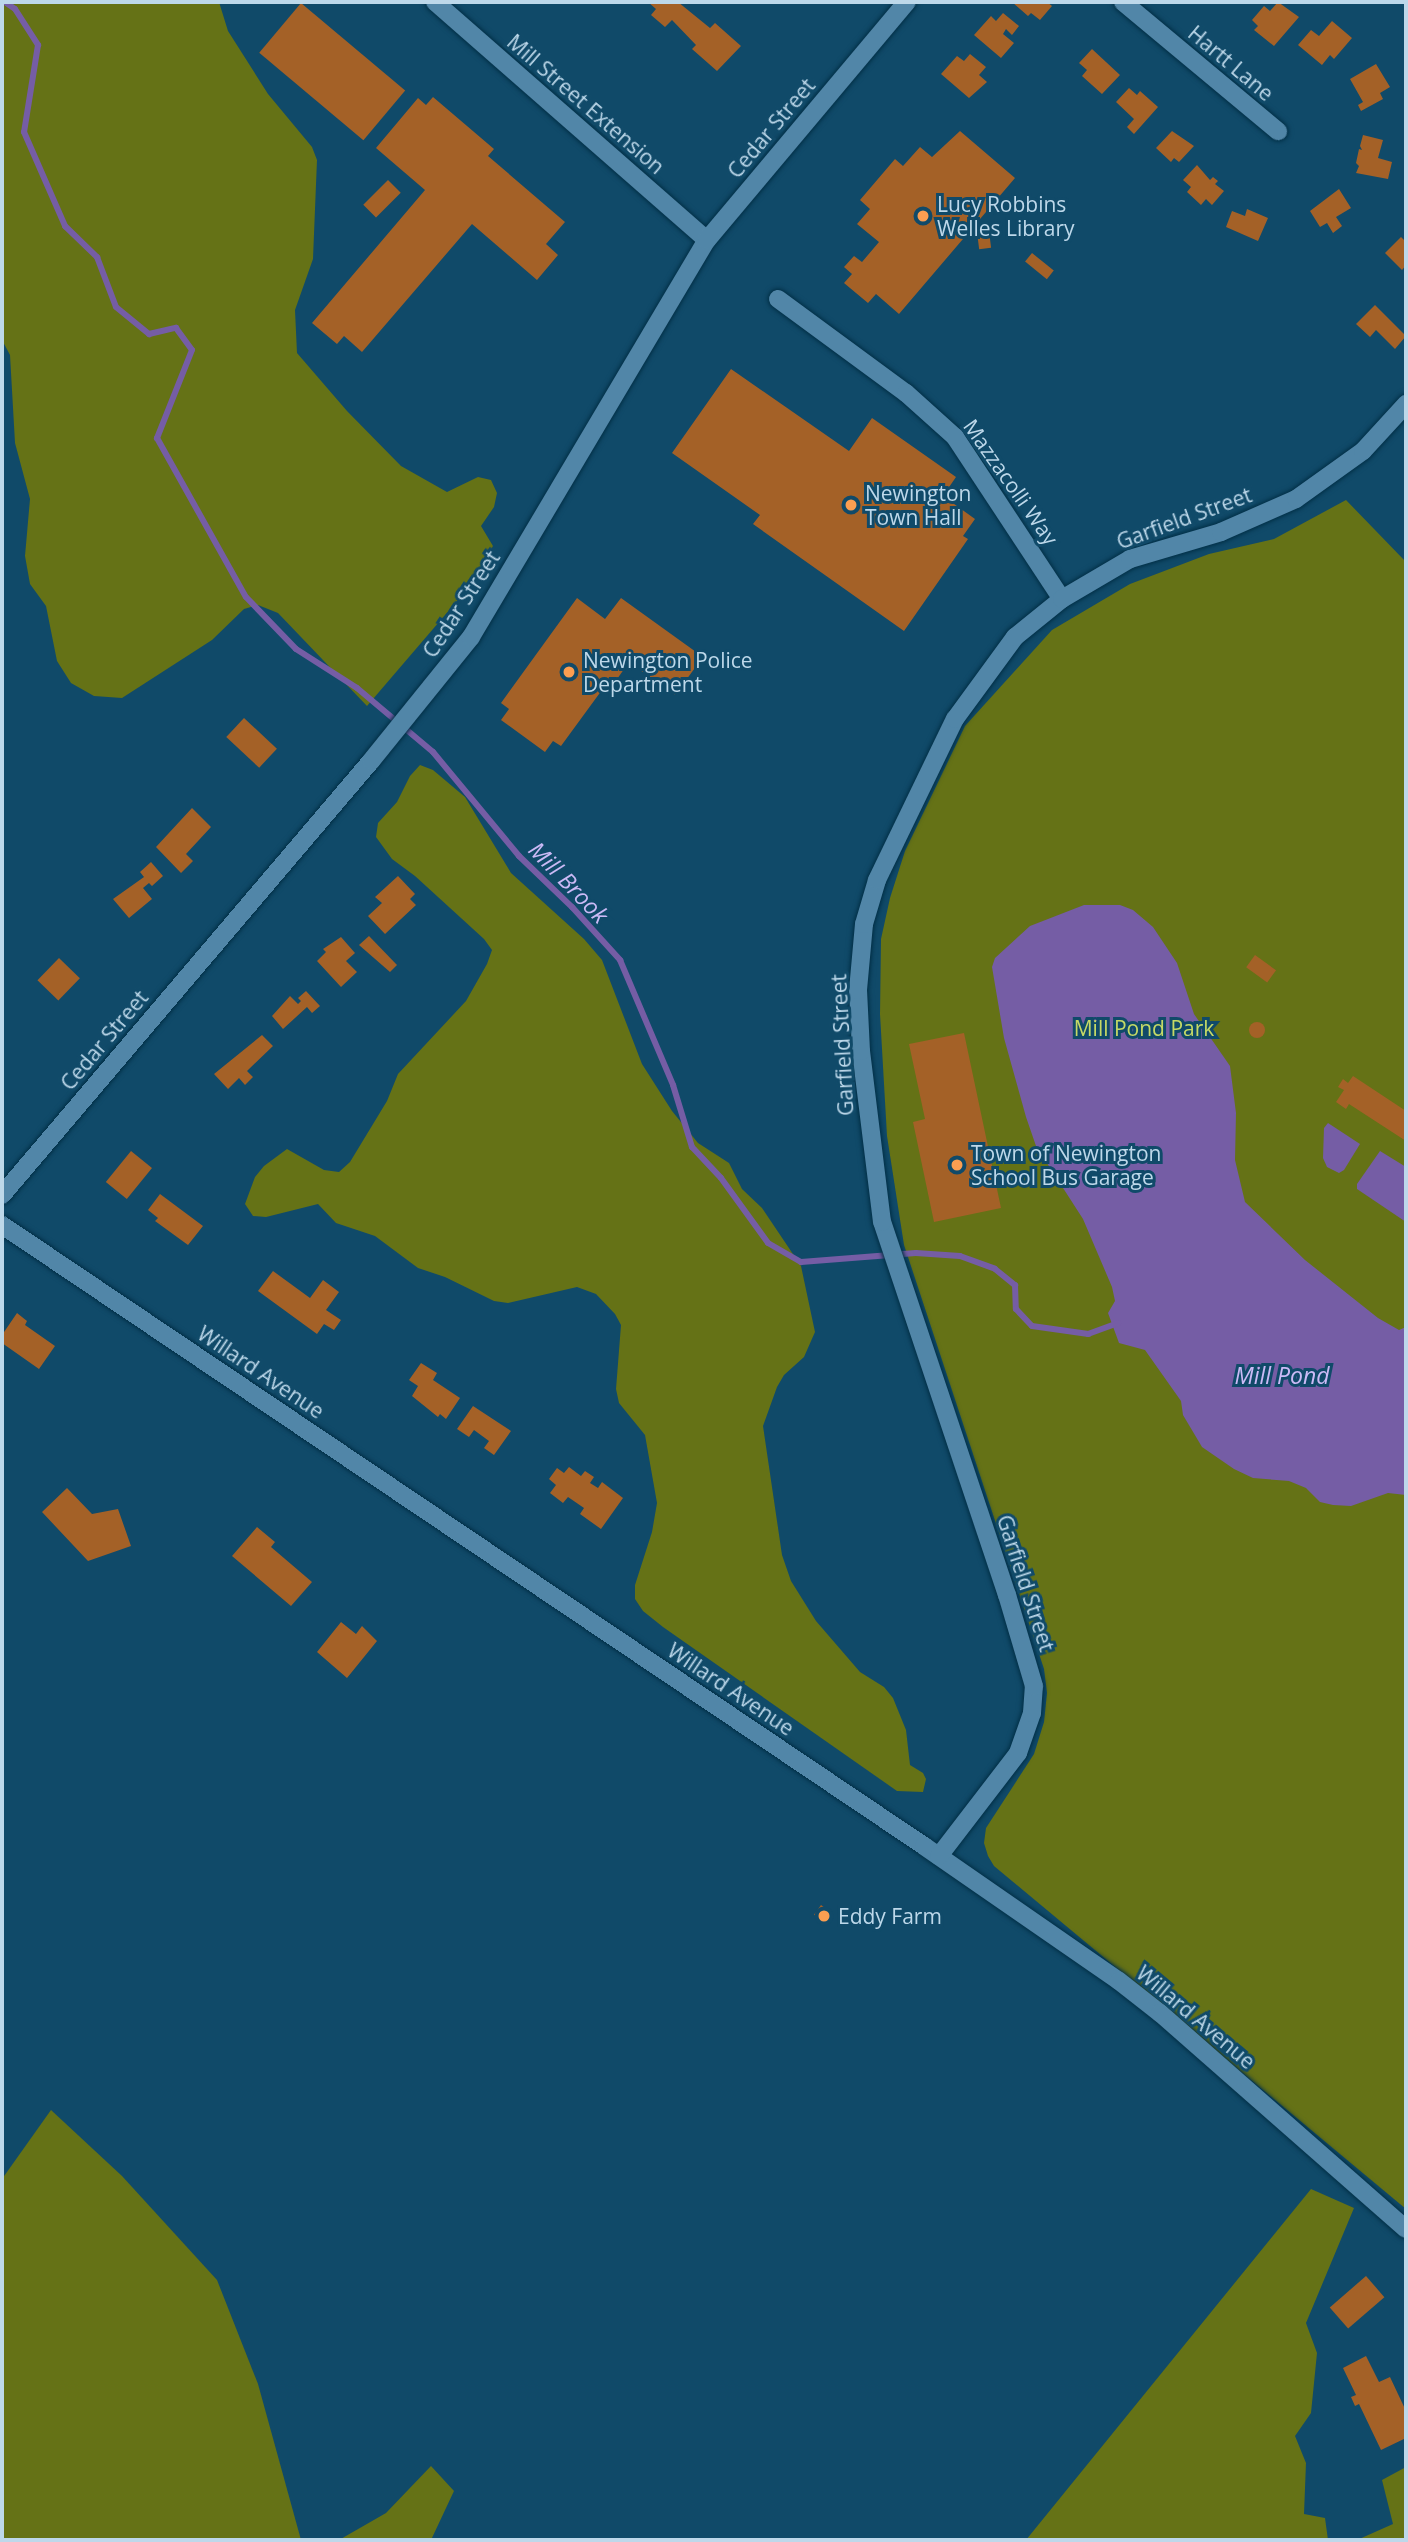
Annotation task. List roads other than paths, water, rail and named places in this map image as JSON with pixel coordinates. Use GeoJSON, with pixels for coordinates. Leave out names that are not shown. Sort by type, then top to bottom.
{"type":"FeatureCollection","features":[{"type":"Feature","properties":{"kind":"main road","name":"Mill Street Extension"},"geometry":{"type":"LineString","coordinates":[[435,2],[707,240]]}},
{"type":"Feature","properties":{"kind":"main road","name":"Cedar Street"},"geometry":{"type":"LineString","coordinates":[[2,1195],[373,759],[471,637],[707,240],[906,2]]}},
{"type":"Feature","properties":{"kind":"main road","name":"Hartt Lane"},"geometry":{"type":"LineString","coordinates":[[1123,2],[1278,131]]}},
{"type":"Feature","properties":{"kind":"main road","name":"Mazzacolli Way"},"geometry":{"type":"LineString","coordinates":[[778,299],[943,424],[966,452],[1062,599]]}},
{"type":"Feature","properties":{"kind":"main road","name":"Garfield Street"},"geometry":{"type":"LineString","coordinates":[[939,1856],[1018,1753],[1032,1713],[1034,1686],[1007,1595],[882,1222],[861,1051],[858,990],[864,924],[877,880],[907,811],[955,719],[1015,637],[1062,599],[1130,559],[1221,531],[1297,499],[1363,451],[1406,404]]}},
{"type":"Feature","properties":{"kind":"main road","name":"Willard Avenue"},"geometry":{"type":"LineString","coordinates":[[2,1225],[939,1856],[1160,2013],[1406,2229]]}},
{"type":"Feature","properties":{"kind":"water","name":"Mill Pond"},"geometry":{"type":"Polygon","coordinates":[[[1084,905],[1120,905],[1133,910],[1153,927],[1177,963],[1194,1014],[1230,1066],[1236,1113],[1235,1160],[1245,1202],[1305,1260],[1378,1318],[1399,1330],[1406,1327],[1406,1495],[1388,1493],[1351,1506],[1333,1505],[1320,1502],[1306,1488],[1289,1481],[1253,1478],[1234,1469],[1202,1447],[1183,1415],[1181,1401],[1145,1350],[1119,1343],[1108,1313],[1115,1301],[1112,1287],[1083,1219],[1036,1146],[1026,1117],[1004,1038],[992,967],[995,958],[1030,926],[1084,905]]]}},
{"type":"Feature","properties":{"kind":"water"},"geometry":{"type":"Polygon","coordinates":[[[1328,1123],[1360,1144],[1344,1170],[1339,1173],[1327,1167],[1323,1158],[1324,1128],[1328,1123]]]}},
{"type":"Feature","properties":{"kind":"water"},"geometry":{"type":"Polygon","coordinates":[[[1380,1151],[1406,1167],[1406,1222],[1357,1189],[1357,1184],[1380,1151]]]}},
{"type":"Feature","properties":{"kind":"waterway","name":"Mill Brook"},"geometry":{"type":"LineString","coordinates":[[5,2],[15,9],[38,45],[24,132],[65,226],[97,257],[116,307],[149,334],[176,328],[192,350],[157,438],[246,597],[296,649],[357,688],[433,752],[519,856],[572,907],[620,960],[673,1085],[692,1147],[721,1178],[768,1243],[801,1262],[916,1253],[960,1256],[995,1269],[1015,1285],[1016,1309],[1032,1326],[1088,1334],[1118,1323]]}},
{"type":"Feature","properties":{"kind":"place","name":"Lucy Robbins Welles Library"},"geometry":{"type":"Point","coordinates":[923,216]}},
{"type":"Feature","properties":{"kind":"place","name":"Newington Town Hall"},"geometry":{"type":"Point","coordinates":[851,505]}},
{"type":"Feature","properties":{"kind":"place","name":"Newington Police Department"},"geometry":{"type":"Point","coordinates":[569,672]}},
{"type":"Feature","properties":{"kind":"place","name":"Town of Newington School Bus Garage"},"geometry":{"type":"Point","coordinates":[957,1165]}},
{"type":"Feature","properties":{"kind":"place","name":"Eddy Farm"},"geometry":{"type":"Point","coordinates":[824,1916]}},
{"type":"Feature","properties":{"kind":"park label","name":"Mill Pond Park"},"geometry":{"type":"Point","coordinates":[1144,1028]}}]}
